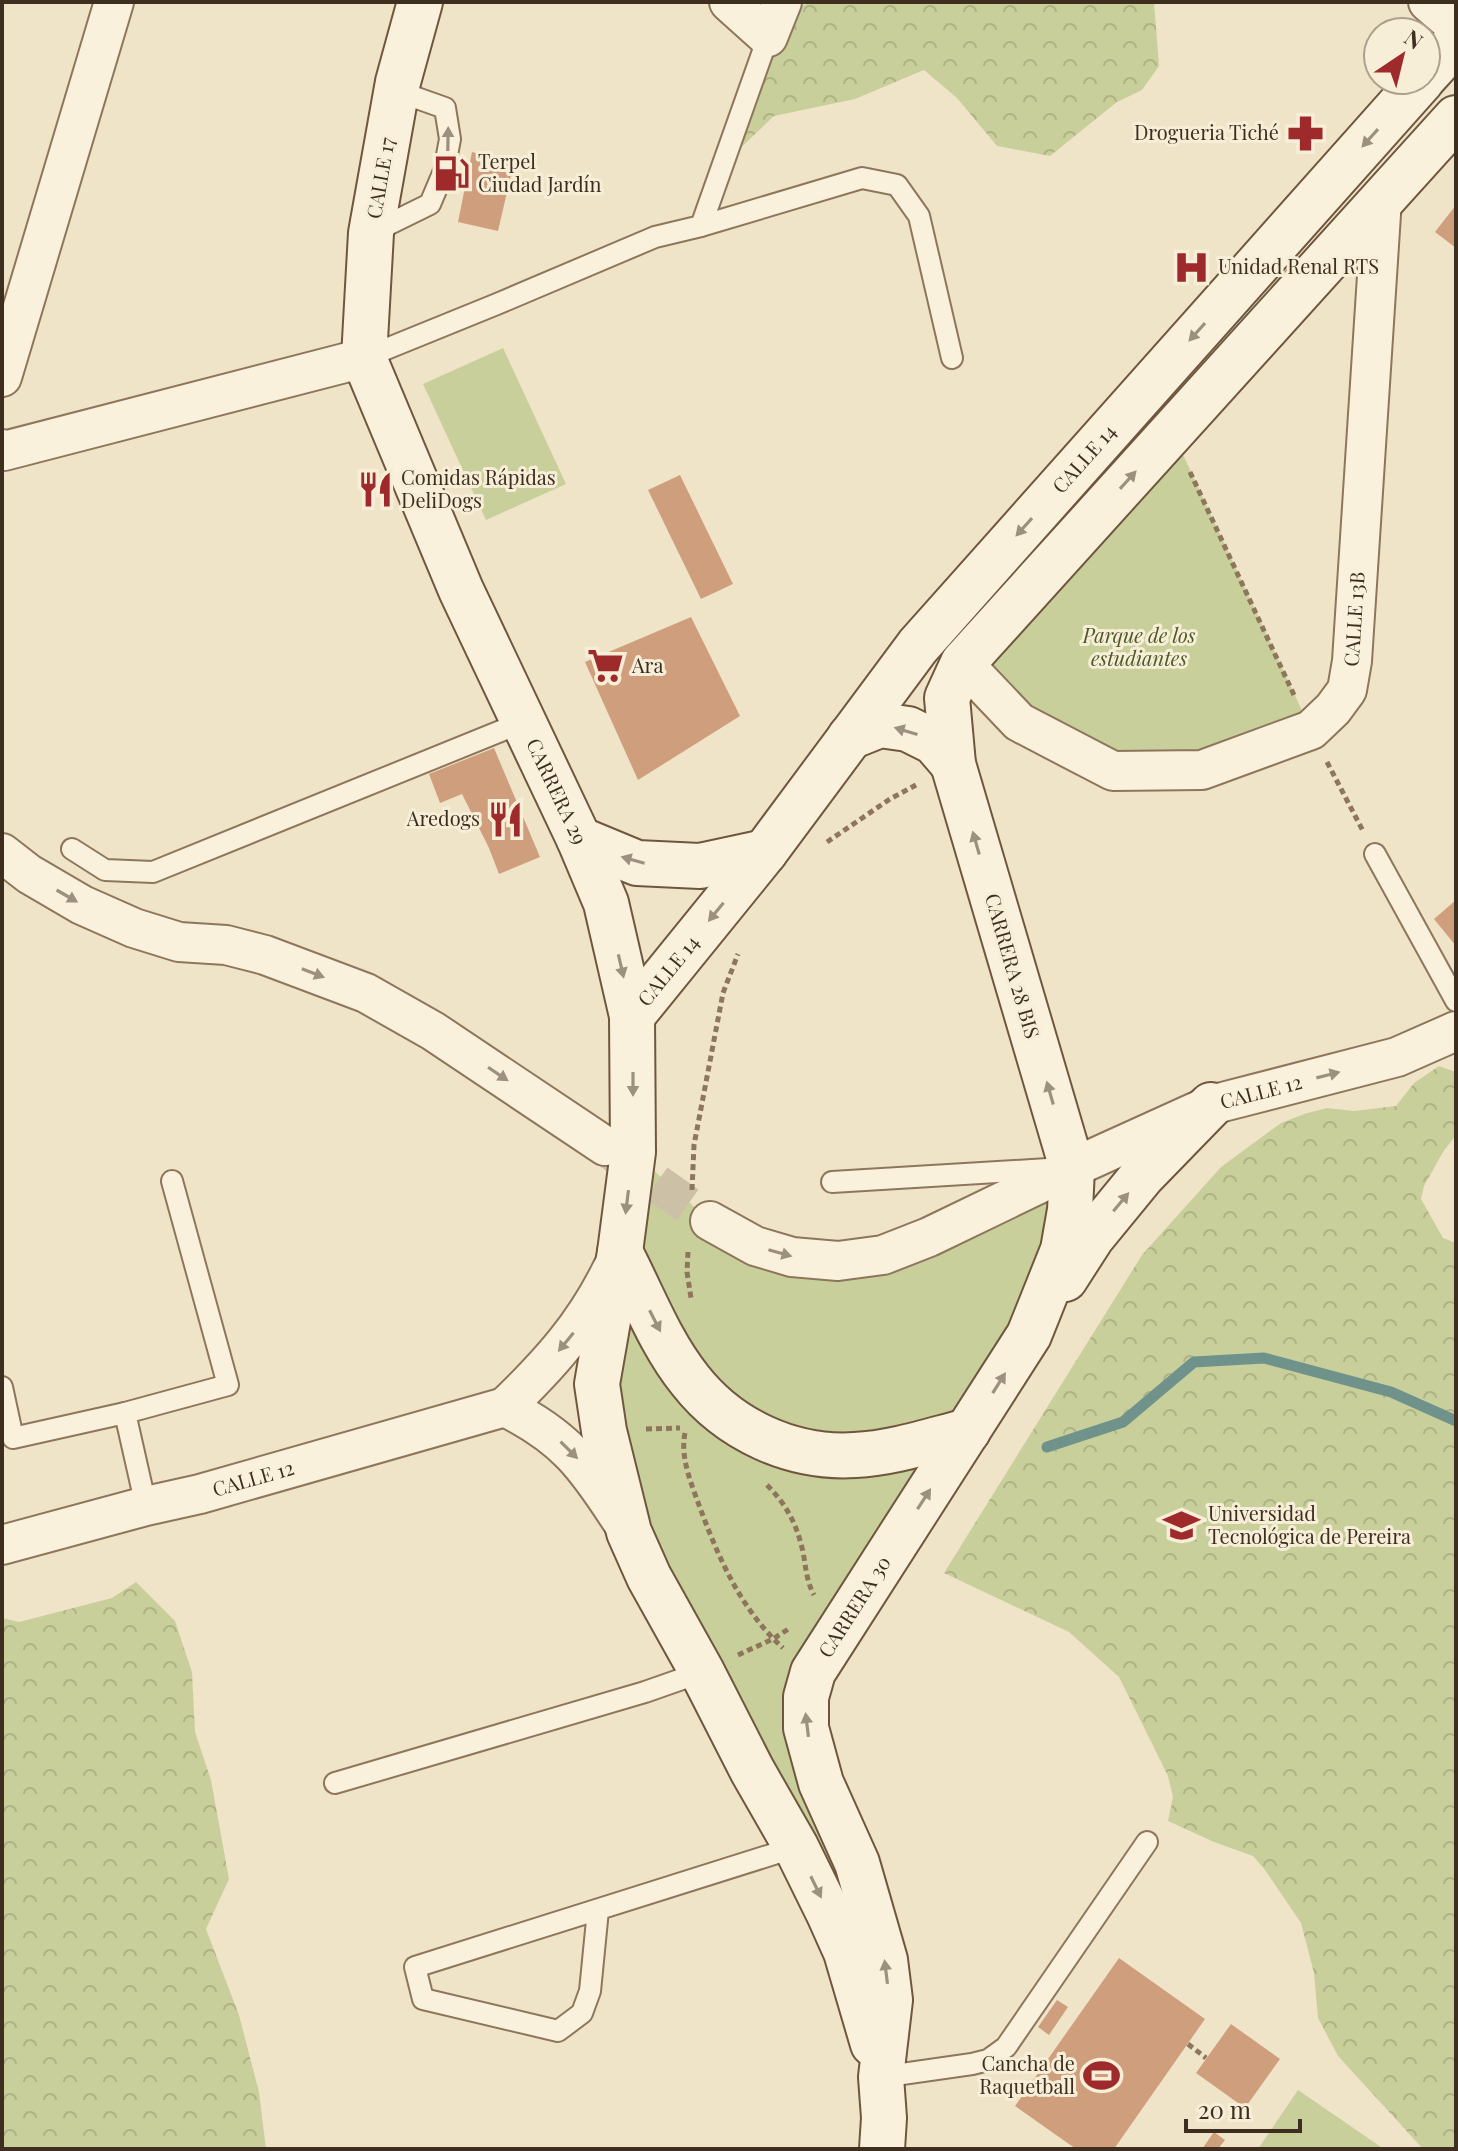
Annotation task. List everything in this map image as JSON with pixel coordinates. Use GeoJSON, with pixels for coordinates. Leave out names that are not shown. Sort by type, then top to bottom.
{"type":"FeatureCollection","features":[{"type":"Feature","properties":{"kind":"street"},"geometry":{"type":"LineString","coordinates":[[2,377],[114,2]]}},
{"type":"Feature","properties":{"kind":"street","name":"CALLE 17"},"geometry":{"type":"LineString","coordinates":[[364,358],[371,233],[397,91],[420,2]]}},
{"type":"Feature","properties":{"kind":"street"},"geometry":{"type":"LineString","coordinates":[[729,2],[768,37],[782,2]]}},
{"type":"Feature","properties":{"kind":"street"},"geometry":{"type":"LineString","coordinates":[[1428,2],[1456,26]]}},
{"type":"Feature","properties":{"kind":"street"},"geometry":{"type":"LineString","coordinates":[[1442,57],[1456,42]]}},
{"type":"Feature","properties":{"kind":"street","name":"CALLE 14"},"geometry":{"type":"LineString","coordinates":[[632,1016],[765,852],[918,646],[1408,96]]}},
{"type":"Feature","properties":{"kind":"street"},"geometry":{"type":"LineString","coordinates":[[963,663],[1456,118]]}},
{"type":"Feature","properties":{"kind":"street","name":"CALLE 13B"},"geometry":{"type":"LineString","coordinates":[[963,663],[1019,722],[1113,771],[1202,770],[1311,730],[1333,709],[1347,690],[1352,661],[1382,199]]}},
{"type":"Feature","properties":{"kind":"street"},"geometry":{"type":"LineString","coordinates":[[2,449],[4,451],[364,358]]}},
{"type":"Feature","properties":{"kind":"street","name":"CARRERA 29"},"geometry":{"type":"LineString","coordinates":[[364,358],[461,590],[579,839],[606,903],[632,1016],[633,1152],[620,1252]]}},
{"type":"Feature","properties":{"kind":"street","name":"CARRERA 28 BIS"},"geometry":{"type":"LineString","coordinates":[[963,663],[947,698],[953,764],[1072,1168]]}},
{"type":"Feature","properties":{"kind":"street"},"geometry":{"type":"LineString","coordinates":[[850,737],[880,725],[908,729],[934,742],[953,764]]}},
{"type":"Feature","properties":{"kind":"street"},"geometry":{"type":"LineString","coordinates":[[579,839],[637,863],[700,866],[765,852]]}},
{"type":"Feature","properties":{"kind":"street"},"geometry":{"type":"LineString","coordinates":[[2,853],[29,874],[82,905],[134,928],[179,942],[226,945],[265,955],[366,993],[433,1031],[605,1146]]}},
{"type":"Feature","properties":{"kind":"street","name":"CALLE 12"},"geometry":{"type":"LineString","coordinates":[[1072,1168],[1211,1105],[1397,1057],[1456,1031]]}},
{"type":"Feature","properties":{"kind":"street"},"geometry":{"type":"LineString","coordinates":[[1029,1335],[1092,1237],[1142,1176],[1211,1105]]}},
{"type":"Feature","properties":{"kind":"street"},"geometry":{"type":"LineString","coordinates":[[696,1222],[792,1257],[838,1261],[883,1255],[929,1237],[1072,1168]]}},
{"type":"Feature","properties":{"kind":"street","name":"CARRERA 30"},"geometry":{"type":"LineString","coordinates":[[881,2077],[890,2000],[885,1960],[857,1863],[821,1783],[806,1728],[806,1697],[835,1612],[968,1431],[1029,1335],[1063,1250],[1070,1210],[1072,1168]]}},
{"type":"Feature","properties":{"kind":"street"},"geometry":{"type":"LineString","coordinates":[[620,1252],[667,1345],[689,1380],[736,1423],[764,1439],[796,1450],[825,1455],[856,1455],[897,1450],[968,1431]]}},
{"type":"Feature","properties":{"kind":"street","name":"CALLE 12"},"geometry":{"type":"LineString","coordinates":[[2,1545],[200,1494],[505,1407],[540,1374],[572,1337],[599,1296],[620,1252]]}},
{"type":"Feature","properties":{"kind":"street","name":"CARRERA 30"},"geometry":{"type":"LineString","coordinates":[[620,1252],[597,1384],[604,1431],[629,1532],[649,1577],[796,1847],[846,1952],[881,2077],[884,2118],[882,2149]]}},
{"type":"Feature","properties":{"kind":"street"},"geometry":{"type":"LineString","coordinates":[[505,1407],[533,1421],[574,1454],[629,1532]]}},
{"type":"Feature","properties":{"kind":"lane"},"geometry":{"type":"LineString","coordinates":[[701,226],[768,37]]}},
{"type":"Feature","properties":{"kind":"lane"},"geometry":{"type":"LineString","coordinates":[[371,233],[430,204],[444,171],[450,139],[445,108],[397,91]]}},
{"type":"Feature","properties":{"kind":"lane"},"geometry":{"type":"LineString","coordinates":[[364,358],[655,237],[862,178],[897,185],[919,216],[952,358]]}},
{"type":"Feature","properties":{"kind":"lane"},"geometry":{"type":"LineString","coordinates":[[72,849],[105,870],[153,872],[523,722]]}},
{"type":"Feature","properties":{"kind":"lane"},"geometry":{"type":"LineString","coordinates":[[1375,854],[1456,1001]]}},
{"type":"Feature","properties":{"kind":"lane"},"geometry":{"type":"LineString","coordinates":[[832,1182],[1072,1168]]}},
{"type":"Feature","properties":{"kind":"lane"},"geometry":{"type":"LineString","coordinates":[[2,1387],[13,1438],[125,1413],[228,1385],[172,1181]]}},
{"type":"Feature","properties":{"kind":"lane"},"geometry":{"type":"LineString","coordinates":[[125,1413],[146,1506]]}},
{"type":"Feature","properties":{"kind":"lane"},"geometry":{"type":"LineString","coordinates":[[335,1783],[645,1692],[702,1672]]}},
{"type":"Feature","properties":{"kind":"lane"},"geometry":{"type":"LineString","coordinates":[[881,2077],[972,2064],[997,2055],[1006,2047],[1147,1842]]}},
{"type":"Feature","properties":{"kind":"lane"},"geometry":{"type":"LineString","coordinates":[[598,1910],[590,1991],[582,2013],[558,2031],[423,1999],[415,1967],[796,1847]]}},
{"type":"Feature","properties":{"kind":"path"},"geometry":{"type":"LineString","coordinates":[[1172,431],[1311,730],[1375,854]]}},
{"type":"Feature","properties":{"kind":"path"},"geometry":{"type":"LineString","coordinates":[[818,849],[890,799],[953,764]]}},
{"type":"Feature","properties":{"kind":"path"},"geometry":{"type":"LineString","coordinates":[[694,1309],[687,1272],[696,1222],[694,1145],[723,993],[740,948]]}},
{"type":"Feature","properties":{"kind":"path"},"geometry":{"type":"LineString","coordinates":[[604,1431],[687,1428],[684,1454],[692,1486],[729,1577],[750,1611],[773,1639],[813,1672]]}},
{"type":"Feature","properties":{"kind":"path"},"geometry":{"type":"LineString","coordinates":[[702,1672],[835,1612],[813,1594],[807,1581],[794,1521],[782,1500],[763,1481]]}},
{"type":"Feature","properties":{"kind":"path"},"geometry":{"type":"LineString","coordinates":[[1188,2044],[1206,2058]]}},
{"type":"Feature","properties":{"kind":"green space"},"geometry":{"type":"Polygon","coordinates":[[[811,2],[1154,2],[1159,66],[1142,90],[1117,102],[1050,156],[997,146],[957,98],[924,70],[855,99],[774,116],[709,178],[725,126],[763,32],[790,11],[811,2]]]}},
{"type":"Feature","properties":{"kind":"green space"},"geometry":{"type":"Polygon","coordinates":[[[503,348],[566,484],[486,520],[423,384],[503,348]]]}},
{"type":"Feature","properties":{"kind":"green space","name":"Parque de los estudiantes"},"geometry":{"type":"Polygon","coordinates":[[[1172,431],[1311,730],[1113,771],[963,663],[1172,431]]]}},
{"type":"Feature","properties":{"kind":"green space"},"geometry":{"type":"Polygon","coordinates":[[[1439,1066],[1456,1072],[1456,1135],[1424,1186],[1421,1199],[1443,1238],[1456,1243],[1456,2149],[1423,2149],[1338,2056],[1318,2018],[1314,1973],[1301,1923],[1253,1856],[1168,1821],[1173,1797],[1168,1776],[1119,1677],[1069,1632],[944,1573],[1142,1255],[1221,1167],[1281,1123],[1304,1114],[1327,1108],[1354,1111],[1396,1106],[1414,1083],[1439,1066]]]}},
{"type":"Feature","properties":{"kind":"green space"},"geometry":{"type":"Polygon","coordinates":[[[633,1152],[710,1221],[838,1261],[1072,1168],[1063,1250],[813,1672],[890,2000],[649,1577],[606,1323],[633,1152]]]}},
{"type":"Feature","properties":{"kind":"green space"},"geometry":{"type":"Polygon","coordinates":[[[136,1582],[175,1621],[192,1672],[195,1732],[211,1780],[229,1879],[206,1929],[239,2015],[259,2092],[266,2149],[2,2149],[2,1618],[19,1622],[112,1598],[136,1582]]]}},
{"type":"Feature","properties":{"kind":"green space"},"geometry":{"type":"Polygon","coordinates":[[[1298,2090],[1384,2149],[1258,2149],[1298,2090]]]}},
{"type":"Feature","properties":{"kind":"building"},"geometry":{"type":"Polygon","coordinates":[[[472,152],[514,162],[498,231],[458,222],[472,152]]]}},
{"type":"Feature","properties":{"kind":"building"},"geometry":{"type":"Polygon","coordinates":[[[1456,205],[1456,248],[1435,232],[1456,205]]]}},
{"type":"Feature","properties":{"kind":"building"},"geometry":{"type":"Polygon","coordinates":[[[680,475],[733,584],[701,599],[648,490],[680,475]]]}},
{"type":"Feature","properties":{"kind":"building"},"geometry":{"type":"Polygon","coordinates":[[[691,617],[740,716],[638,780],[585,662],[691,617]]]}},
{"type":"Feature","properties":{"kind":"building"},"geometry":{"type":"Polygon","coordinates":[[[494,748],[540,857],[499,874],[462,794],[440,803],[429,774],[494,748]]]}},
{"type":"Feature","properties":{"kind":"building"},"geometry":{"type":"Polygon","coordinates":[[[1456,900],[1456,946],[1434,919],[1456,900]]]}},
{"type":"Feature","properties":{"kind":"building","name":"Cancha de Raquetball"},"geometry":{"type":"Polygon","coordinates":[[[1119,1958],[1205,2019],[1114,2149],[1076,2149],[1015,2106],[1119,1958]]]}},
{"type":"Feature","properties":{"kind":"building"},"geometry":{"type":"Polygon","coordinates":[[[1057,2000],[1068,2007],[1049,2035],[1038,2027],[1057,2000]]]}},
{"type":"Feature","properties":{"kind":"building"},"geometry":{"type":"Polygon","coordinates":[[[1231,2024],[1280,2059],[1245,2108],[1196,2073],[1231,2024]]]}},
{"type":"Feature","properties":{"kind":"building"},"geometry":{"type":"Polygon","coordinates":[[[1214,2132],[1225,2140],[1218,2149],[1202,2149],[1214,2132]]]}},
{"type":"Feature","properties":{"kind":"waterway"},"geometry":{"type":"LineString","coordinates":[[1047,1447],[1123,1422],[1194,1362],[1264,1358],[1391,1392],[1456,1421]]}},
{"type":"Feature","properties":{"kind":"tunnel"},"geometry":{"type":"LineString","coordinates":[[610,1150],[710,1221]]}},
{"type":"Feature","properties":{"kind":"place","name":"Drogueria Tiché"},"geometry":{"type":"Point","coordinates":[1305,133]}},
{"type":"Feature","properties":{"kind":"place","name":"Terpel Ciudad Jardín"},"geometry":{"type":"Point","coordinates":[452,174]}},
{"type":"Feature","properties":{"kind":"place","name":"Unidad Renal RTS"},"geometry":{"type":"Point","coordinates":[1192,267]}},
{"type":"Feature","properties":{"kind":"place","name":"Comidas Rápidas DeliDogs"},"geometry":{"type":"Point","coordinates":[375,490]}},
{"type":"Feature","properties":{"kind":"place","name":"Ara"},"geometry":{"type":"Point","coordinates":[606,666]}},
{"type":"Feature","properties":{"kind":"place","name":"Aredogs"},"geometry":{"type":"Point","coordinates":[506,819]}},
{"type":"Feature","properties":{"kind":"place","name":"Universidad Tecnológica de Pereira"},"geometry":{"type":"Point","coordinates":[1182,1525]}},
{"type":"Feature","properties":{"kind":"place","name":"Cancha de Raquetball"},"geometry":{"type":"Point","coordinates":[1101,2075]}}]}
